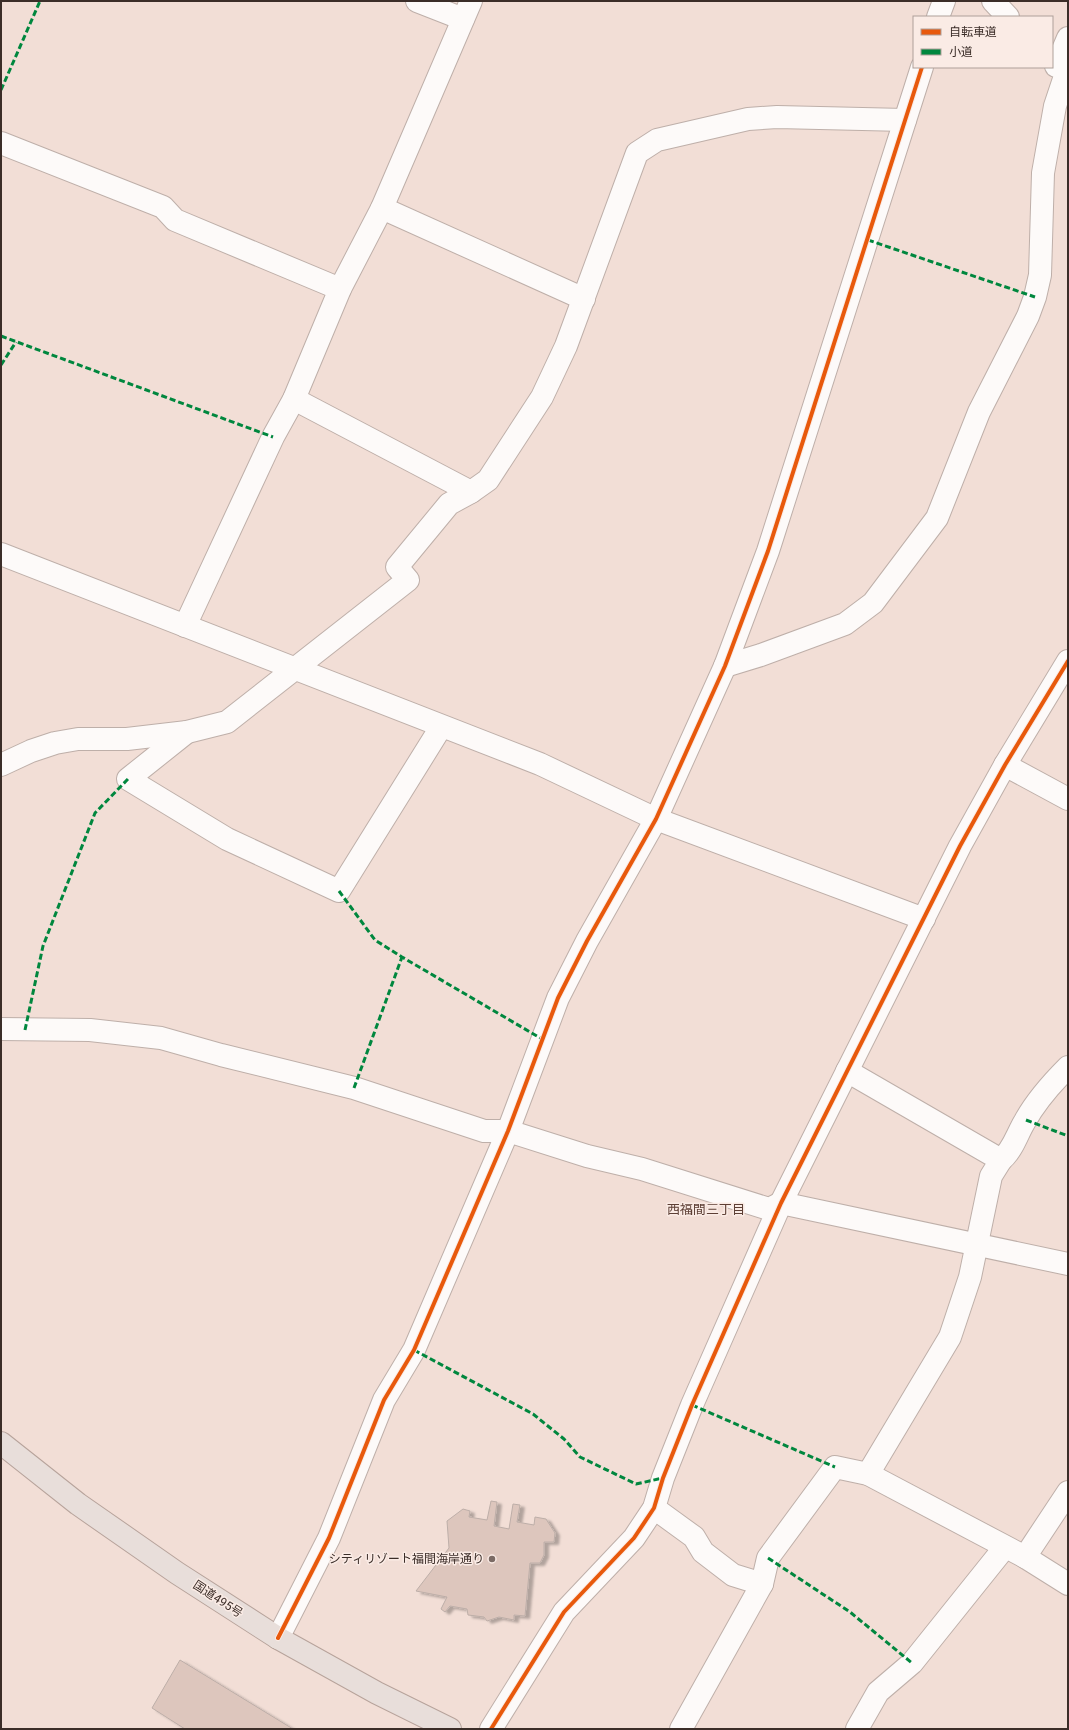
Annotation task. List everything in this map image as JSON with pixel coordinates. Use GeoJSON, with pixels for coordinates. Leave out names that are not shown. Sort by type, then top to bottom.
{"type":"FeatureCollection","features":[{"type":"Feature","properties":{"kind":"highway","name":"国道495号"},"geometry":{"type":"LineString","coordinates":[[1,1443],[78,1504],[177,1573],[278,1638],[377,1694],[450,1729]]}},
{"type":"Feature","properties":{"kind":"street"},"geometry":{"type":"LineString","coordinates":[[185,626],[273,437],[294,399],[340,290],[382,208],[467,10],[417,1]]}},
{"type":"Feature","properties":{"kind":"street"},"geometry":{"type":"LineString","coordinates":[[938,16],[944,1]]}},
{"type":"Feature","properties":{"kind":"street"},"geometry":{"type":"LineString","coordinates":[[993,1],[1007,16]]}},
{"type":"Feature","properties":{"kind":"street"},"geometry":{"type":"LineString","coordinates":[[725,666],[761,655],[845,624],[873,603],[936,518],[979,412],[1028,316],[1035,297],[1040,276],[1043,173],[1060,69],[1068,38]]}},
{"type":"Feature","properties":{"kind":"street"},"geometry":{"type":"LineString","coordinates":[[278,1638],[328,1538],[384,1400],[414,1350],[508,1131],[558,998],[587,941],[656,820],[725,666],[771,543],[922,68]]}},
{"type":"Feature","properties":{"kind":"street"},"geometry":{"type":"LineString","coordinates":[[1,765],[31,751],[55,743],[78,739],[127,739],[187,732],[227,722],[408,580],[398,567],[449,504],[471,492],[488,480],[542,397],[566,346],[637,153],[657,140],[748,119],[777,117],[904,120]]}},
{"type":"Feature","properties":{"kind":"street"},"geometry":{"type":"LineString","coordinates":[[1,143],[163,207],[175,220],[340,290]]}},
{"type":"Feature","properties":{"kind":"street"},"geometry":{"type":"LineString","coordinates":[[382,208],[584,299]]}},
{"type":"Feature","properties":{"kind":"street"},"geometry":{"type":"LineString","coordinates":[[294,399],[471,492]]}},
{"type":"Feature","properties":{"kind":"street"},"geometry":{"type":"LineString","coordinates":[[1,554],[441,727],[540,764],[656,820],[924,919]]}},
{"type":"Feature","properties":{"kind":"street"},"geometry":{"type":"LineString","coordinates":[[490,1729],[564,1612],[634,1538],[654,1508],[663,1478],[692,1405],[781,1203],[960,846],[1006,764],[1068,661]]}},
{"type":"Feature","properties":{"kind":"street"},"geometry":{"type":"LineString","coordinates":[[187,732],[128,779],[227,840],[339,891],[441,727]]}},
{"type":"Feature","properties":{"kind":"street"},"geometry":{"type":"LineString","coordinates":[[1006,764],[1068,799]]}},
{"type":"Feature","properties":{"kind":"street"},"geometry":{"type":"LineString","coordinates":[[1,1029],[90,1030],[161,1038],[221,1055],[354,1088],[484,1131],[508,1131],[587,1156],[642,1169],[769,1209],[781,1203],[1068,1264]]}},
{"type":"Feature","properties":{"kind":"street"},"geometry":{"type":"LineString","coordinates":[[868,1474],[950,1337],[970,1277],[991,1176],[1001,1160],[1008,1154],[1026,1120],[1053,1082],[1068,1067]]}},
{"type":"Feature","properties":{"kind":"street"},"geometry":{"type":"LineString","coordinates":[[846,1071],[1001,1160]]}},
{"type":"Feature","properties":{"kind":"street"},"geometry":{"type":"LineString","coordinates":[[681,1729],[762,1584],[768,1558],[836,1467],[868,1474],[1025,1557],[1068,1584]]}},
{"type":"Feature","properties":{"kind":"street"},"geometry":{"type":"LineString","coordinates":[[1025,1557],[1068,1492]]}},
{"type":"Feature","properties":{"kind":"street"},"geometry":{"type":"LineString","coordinates":[[654,1508],[694,1537],[703,1552],[733,1575],[762,1584]]}},
{"type":"Feature","properties":{"kind":"street"},"geometry":{"type":"LineString","coordinates":[[857,1729],[878,1692],[912,1663],[1005,1547]]}},
{"type":"Feature","properties":{"kind":"building","name":"シティリゾート福間海岸通り"},"geometry":{"type":"Polygon","coordinates":[[[491,1501],[497,1502],[494,1526],[509,1529],[513,1504],[520,1505],[517,1522],[534,1525],[535,1517],[546,1519],[555,1533],[554,1542],[544,1542],[544,1555],[540,1563],[530,1563],[525,1616],[514,1615],[514,1620],[499,1617],[487,1621],[484,1617],[468,1615],[467,1609],[450,1606],[445,1612],[441,1609],[447,1597],[416,1591],[449,1548],[447,1521],[463,1509],[470,1511],[469,1517],[487,1520],[491,1501]]]}},
{"type":"Feature","properties":{"kind":"building"},"geometry":{"type":"Polygon","coordinates":[[[180,1660],[293,1729],[185,1729],[152,1708],[180,1660]]]}},
{"type":"Feature","properties":{"kind":"marked path"},"geometry":{"type":"LineString","coordinates":[[1,90],[40,1]]}},
{"type":"Feature","properties":{"kind":"marked path"},"geometry":{"type":"LineString","coordinates":[[868,240],[1035,297]]}},
{"type":"Feature","properties":{"kind":"marked path"},"geometry":{"type":"LineString","coordinates":[[1,336],[273,437]]}},
{"type":"Feature","properties":{"kind":"marked path"},"geometry":{"type":"LineString","coordinates":[[1,365],[16,342]]}},
{"type":"Feature","properties":{"kind":"marked path"},"geometry":{"type":"LineString","coordinates":[[25,1030],[43,946],[95,813],[128,779]]}},
{"type":"Feature","properties":{"kind":"marked path"},"geometry":{"type":"LineString","coordinates":[[339,891],[375,940],[542,1039]]}},
{"type":"Feature","properties":{"kind":"marked path"},"geometry":{"type":"LineString","coordinates":[[354,1088],[402,957]]}},
{"type":"Feature","properties":{"kind":"marked path"},"geometry":{"type":"LineString","coordinates":[[1026,1120],[1068,1136]]}},
{"type":"Feature","properties":{"kind":"marked path"},"geometry":{"type":"LineString","coordinates":[[414,1350],[533,1414],[564,1439],[580,1457],[636,1484],[663,1478]]}},
{"type":"Feature","properties":{"kind":"marked path"},"geometry":{"type":"LineString","coordinates":[[692,1405],[835,1467]]}},
{"type":"Feature","properties":{"kind":"marked path"},"geometry":{"type":"LineString","coordinates":[[768,1558],[850,1612],[912,1663]]}},
{"type":"Feature","properties":{"kind":"cycle path"},"geometry":{"type":"LineString","coordinates":[[278,1638],[329,1538],[384,1400],[414,1350],[508,1131],[558,998],[587,941],[656,819],[725,666],[768,551],[922,68]]}},
{"type":"Feature","properties":{"kind":"cycle path"},"geometry":{"type":"LineString","coordinates":[[491,1729],[564,1612],[634,1538],[654,1508],[663,1478],[692,1405],[781,1203],[960,846],[1005,765],[1068,661]]}},
{"type":"Feature","properties":{"kind":"place","name":"シティリゾート福間海岸通り"},"geometry":{"type":"Point","coordinates":[492,1559]}},
{"type":"Feature","properties":{"kind":"district","name":"西福間三丁目"},"geometry":{"type":"Point","coordinates":[706,1209]}}]}
